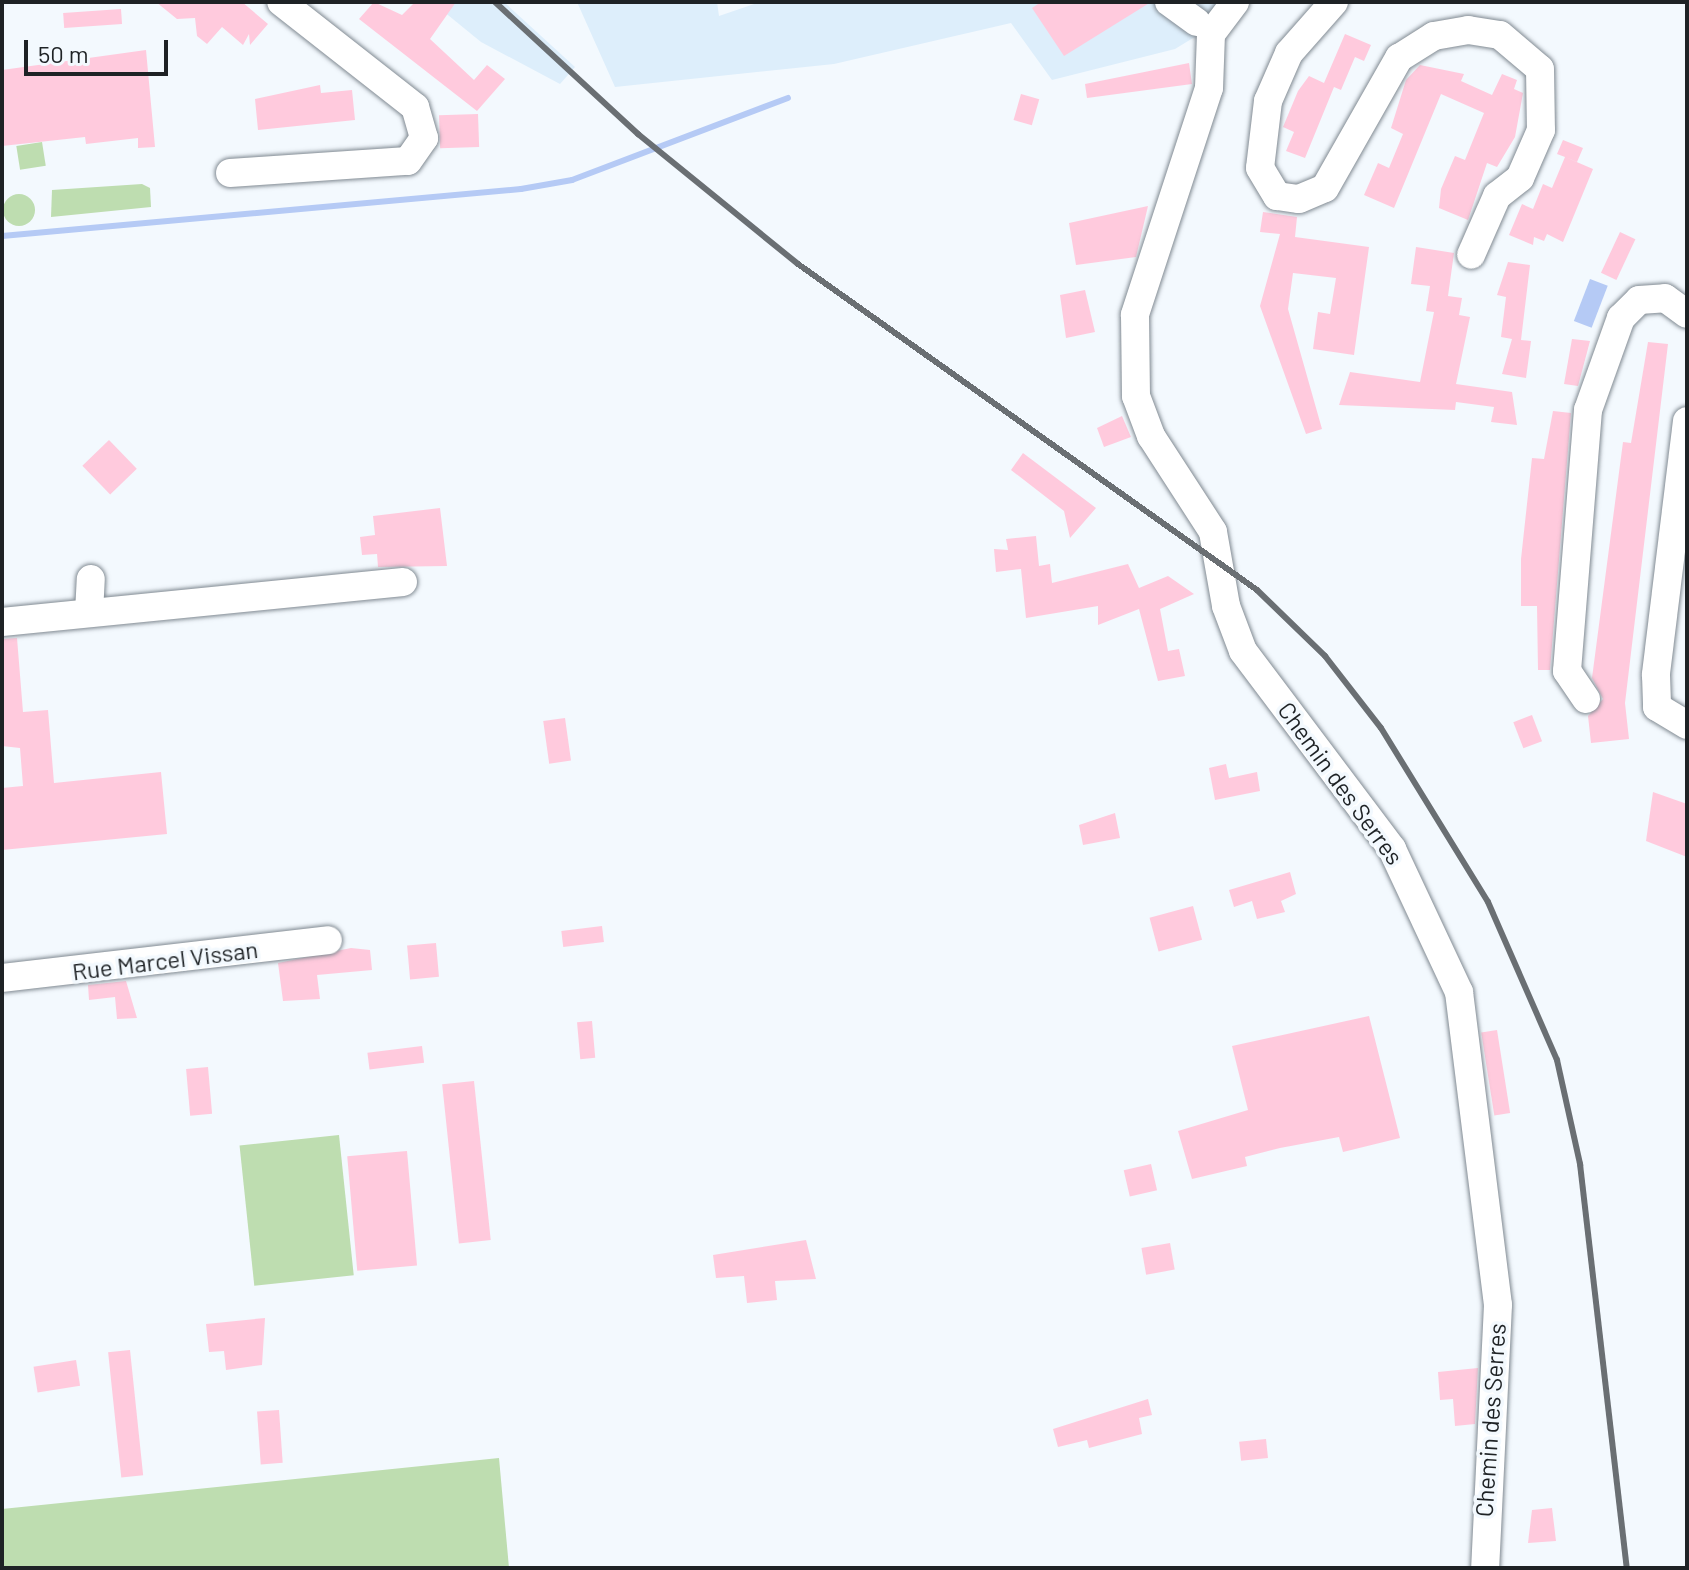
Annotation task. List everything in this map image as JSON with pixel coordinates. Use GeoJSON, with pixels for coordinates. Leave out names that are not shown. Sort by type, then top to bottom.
{"type":"FeatureCollection","features":[{"type":"Feature","properties":{"kind":"street"},"geometry":{"type":"LineString","coordinates":[[230,173],[408,161],[424,138],[415,107],[281,2]]}},
{"type":"Feature","properties":{"kind":"street"},"geometry":{"type":"LineString","coordinates":[[1169,2],[1216,19]]}},
{"type":"Feature","properties":{"kind":"street"},"geometry":{"type":"LineString","coordinates":[[1334,2],[1289,53],[1268,101],[1260,168],[1277,196],[1299,199],[1325,188],[1399,58],[1434,36],[1468,30],[1500,35],[1540,69],[1541,130],[1520,178],[1497,196],[1471,255]]}},
{"type":"Feature","properties":{"kind":"street","name":"Chemin des Serres"},"geometry":{"type":"LineString","coordinates":[[1216,19],[1209,88],[1135,315],[1136,396],[1151,436],[1213,532],[1226,606],[1243,651],[1392,849],[1459,992],[1498,1305],[1485,1568]]}},
{"type":"Feature","properties":{"kind":"street"},"geometry":{"type":"LineString","coordinates":[[1586,699],[1567,671],[1588,410],[1630,309],[1665,298],[1687,314]]}},
{"type":"Feature","properties":{"kind":"street"},"geometry":{"type":"LineString","coordinates":[[1687,421],[1656,675],[1657,707],[1687,725]]}},
{"type":"Feature","properties":{"kind":"street"},"geometry":{"type":"LineString","coordinates":[[89,613],[91,579]]}},
{"type":"Feature","properties":{"kind":"street"},"geometry":{"type":"LineString","coordinates":[[2,622],[403,582]]}},
{"type":"Feature","properties":{"kind":"street","name":"Rue Marcel Vissan"},"geometry":{"type":"LineString","coordinates":[[2,978],[328,940]]}},
{"type":"Feature","properties":{"kind":"shaded area"},"geometry":{"type":"Polygon","coordinates":[[[432,2],[504,2],[575,67],[560,84],[481,42],[432,2]]]}},
{"type":"Feature","properties":{"kind":"shaded area"},"geometry":{"type":"Polygon","coordinates":[[[577,2],[717,2],[719,16],[760,2],[1252,2],[1175,49],[1052,80],[1011,23],[834,64],[615,87],[577,2]]]}},
{"type":"Feature","properties":{"kind":"green space"},"geometry":{"type":"Polygon","coordinates":[[[42,142],[46,166],[20,170],[16,146],[42,142]]]}},
{"type":"Feature","properties":{"kind":"green space"},"geometry":{"type":"Polygon","coordinates":[[[142,184],[150,188],[151,207],[51,217],[52,190],[142,184]]]}},
{"type":"Feature","properties":{"kind":"green space"},"geometry":{"type":"Polygon","coordinates":[[[19,194],[30,199],[35,210],[30,221],[19,226],[8,221],[3,210],[8,199],[19,194]]]}},
{"type":"Feature","properties":{"kind":"green space"},"geometry":{"type":"Polygon","coordinates":[[[339,1135],[354,1275],[254,1286],[240,1145],[339,1135]]]}},
{"type":"Feature","properties":{"kind":"green space"},"geometry":{"type":"Polygon","coordinates":[[[499,1458],[509,1568],[2,1568],[2,1509],[499,1458]]]}},
{"type":"Feature","properties":{"kind":"water"},"geometry":{"type":"Polygon","coordinates":[[[1590,279],[1608,286],[1592,328],[1574,321],[1590,279]]]}},
{"type":"Feature","properties":{"kind":"building"},"geometry":{"type":"Polygon","coordinates":[[[156,2],[242,2],[268,24],[250,45],[249,34],[243,45],[222,27],[207,44],[197,36],[195,18],[177,19],[156,2]]]}},
{"type":"Feature","properties":{"kind":"building"},"geometry":{"type":"Polygon","coordinates":[[[374,2],[402,15],[415,2],[456,2],[430,39],[474,80],[487,65],[505,79],[477,111],[359,19],[374,2]]]}},
{"type":"Feature","properties":{"kind":"building"},"geometry":{"type":"Polygon","coordinates":[[[1041,2],[1151,2],[1064,56],[1032,8],[1041,2]]]}},
{"type":"Feature","properties":{"kind":"building"},"geometry":{"type":"Polygon","coordinates":[[[121,9],[122,24],[64,28],[63,13],[121,9]]]}},
{"type":"Feature","properties":{"kind":"building"},"geometry":{"type":"Polygon","coordinates":[[[1345,34],[1371,45],[1364,61],[1355,57],[1341,90],[1334,87],[1305,158],[1286,151],[1294,132],[1283,127],[1298,91],[1309,76],[1324,83],[1345,34]]]}},
{"type":"Feature","properties":{"kind":"building"},"geometry":{"type":"Polygon","coordinates":[[[146,50],[155,147],[138,148],[138,138],[86,144],[85,137],[2,146],[2,70],[146,50]]]}},
{"type":"Feature","properties":{"kind":"building"},"geometry":{"type":"Polygon","coordinates":[[[1189,63],[1192,84],[1087,98],[1085,84],[1189,63]]]}},
{"type":"Feature","properties":{"kind":"building"},"geometry":{"type":"Polygon","coordinates":[[[1420,65],[1464,74],[1461,81],[1492,95],[1502,74],[1517,80],[1514,89],[1523,93],[1515,137],[1497,167],[1487,163],[1468,220],[1439,208],[1441,189],[1455,156],[1465,160],[1484,113],[1441,94],[1394,208],[1364,195],[1378,163],[1389,168],[1403,134],[1391,128],[1406,80],[1420,65]]]}},
{"type":"Feature","properties":{"kind":"building"},"geometry":{"type":"Polygon","coordinates":[[[320,85],[321,93],[352,90],[355,120],[258,130],[255,99],[320,85]]]}},
{"type":"Feature","properties":{"kind":"building"},"geometry":{"type":"Polygon","coordinates":[[[1021,94],[1039,99],[1032,125],[1014,120],[1021,94]]]}},
{"type":"Feature","properties":{"kind":"building"},"geometry":{"type":"Polygon","coordinates":[[[478,114],[479,147],[440,148],[439,115],[478,114]]]}},
{"type":"Feature","properties":{"kind":"building"},"geometry":{"type":"Polygon","coordinates":[[[1563,140],[1583,148],[1577,162],[1557,154],[1563,140]]]}},
{"type":"Feature","properties":{"kind":"building"},"geometry":{"type":"Polygon","coordinates":[[[1565,157],[1593,169],[1563,242],[1547,234],[1544,241],[1534,237],[1533,245],[1509,235],[1522,204],[1533,209],[1543,184],[1552,188],[1565,157]]]}},
{"type":"Feature","properties":{"kind":"building"},"geometry":{"type":"Polygon","coordinates":[[[1148,206],[1136,257],[1076,265],[1069,223],[1148,206]]]}},
{"type":"Feature","properties":{"kind":"building"},"geometry":{"type":"Polygon","coordinates":[[[1263,212],[1297,217],[1295,237],[1369,247],[1354,355],[1313,349],[1318,312],[1330,314],[1336,278],[1293,273],[1288,309],[1322,429],[1306,434],[1260,306],[1280,234],[1260,232],[1263,212]]]}},
{"type":"Feature","properties":{"kind":"building"},"geometry":{"type":"Polygon","coordinates":[[[1620,232],[1635,239],[1616,280],[1601,273],[1620,232]]]}},
{"type":"Feature","properties":{"kind":"building"},"geometry":{"type":"Polygon","coordinates":[[[1416,247],[1454,253],[1448,296],[1462,298],[1459,315],[1470,317],[1456,384],[1512,392],[1517,425],[1491,422],[1494,407],[1456,402],[1455,410],[1339,405],[1350,372],[1420,382],[1434,312],[1426,311],[1430,286],[1411,284],[1416,247]]]}},
{"type":"Feature","properties":{"kind":"building"},"geometry":{"type":"Polygon","coordinates":[[[1508,262],[1530,265],[1521,340],[1531,341],[1526,378],[1502,374],[1512,339],[1501,337],[1506,297],[1497,295],[1508,262]]]}},
{"type":"Feature","properties":{"kind":"building"},"geometry":{"type":"Polygon","coordinates":[[[1085,290],[1095,332],[1066,338],[1060,295],[1085,290]]]}},
{"type":"Feature","properties":{"kind":"building"},"geometry":{"type":"Polygon","coordinates":[[[1572,339],[1590,341],[1578,386],[1564,384],[1572,339]]]}},
{"type":"Feature","properties":{"kind":"building"},"geometry":{"type":"Polygon","coordinates":[[[1648,342],[1668,344],[1625,703],[1629,739],[1591,743],[1588,716],[1603,699],[1592,678],[1623,442],[1631,443],[1648,342]]]}},
{"type":"Feature","properties":{"kind":"building"},"geometry":{"type":"Polygon","coordinates":[[[1553,411],[1571,413],[1550,670],[1538,670],[1537,606],[1521,606],[1521,559],[1532,458],[1544,459],[1553,411]]]}},
{"type":"Feature","properties":{"kind":"building"},"geometry":{"type":"Polygon","coordinates":[[[1122,416],[1131,437],[1104,447],[1097,428],[1122,416]]]}},
{"type":"Feature","properties":{"kind":"building"},"geometry":{"type":"Polygon","coordinates":[[[109,440],[137,469],[110,494],[82,466],[109,440]]]}},
{"type":"Feature","properties":{"kind":"building"},"geometry":{"type":"Polygon","coordinates":[[[1023,453],[1096,508],[1070,538],[1064,511],[1011,470],[1023,453]]]}},
{"type":"Feature","properties":{"kind":"building"},"geometry":{"type":"Polygon","coordinates":[[[440,508],[447,566],[378,567],[377,554],[362,555],[360,537],[375,535],[373,516],[440,508]]]}},
{"type":"Feature","properties":{"kind":"building"},"geometry":{"type":"Polygon","coordinates":[[[1036,536],[1039,566],[1050,564],[1052,583],[1128,564],[1139,588],[1168,576],[1194,594],[1160,609],[1168,651],[1179,649],[1185,676],[1158,681],[1139,609],[1098,625],[1098,606],[1026,618],[1021,569],[996,572],[994,549],[1008,550],[1006,539],[1036,536]]]}},
{"type":"Feature","properties":{"kind":"building"},"geometry":{"type":"Polygon","coordinates":[[[17,638],[23,712],[48,710],[54,783],[161,772],[167,834],[2,850],[2,788],[23,786],[20,748],[2,746],[2,639],[17,638]]]}},
{"type":"Feature","properties":{"kind":"building"},"geometry":{"type":"Polygon","coordinates":[[[1532,715],[1542,741],[1523,748],[1513,722],[1532,715]]]}},
{"type":"Feature","properties":{"kind":"building"},"geometry":{"type":"Polygon","coordinates":[[[565,718],[571,761],[549,764],[543,721],[565,718]]]}},
{"type":"Feature","properties":{"kind":"building"},"geometry":{"type":"Polygon","coordinates":[[[1226,764],[1229,778],[1257,772],[1260,791],[1215,800],[1209,768],[1226,764]]]}},
{"type":"Feature","properties":{"kind":"building"},"geometry":{"type":"Polygon","coordinates":[[[1653,792],[1687,804],[1687,857],[1646,841],[1653,792]]]}},
{"type":"Feature","properties":{"kind":"building"},"geometry":{"type":"Polygon","coordinates":[[[1115,813],[1120,838],[1083,845],[1079,825],[1115,813]]]}},
{"type":"Feature","properties":{"kind":"building"},"geometry":{"type":"Polygon","coordinates":[[[1290,872],[1296,894],[1281,901],[1285,912],[1257,919],[1252,901],[1234,907],[1229,890],[1290,872]]]}},
{"type":"Feature","properties":{"kind":"building"},"geometry":{"type":"Polygon","coordinates":[[[1193,906],[1202,940],[1159,951],[1150,918],[1193,906]]]}},
{"type":"Feature","properties":{"kind":"building"},"geometry":{"type":"Polygon","coordinates":[[[602,926],[604,942],[563,947],[561,931],[602,926]]]}},
{"type":"Feature","properties":{"kind":"building"},"geometry":{"type":"Polygon","coordinates":[[[436,943],[439,977],[410,979],[407,946],[436,943]]]}},
{"type":"Feature","properties":{"kind":"building"},"geometry":{"type":"Polygon","coordinates":[[[351,948],[370,950],[372,970],[317,975],[320,999],[283,1001],[278,963],[351,948]]]}},
{"type":"Feature","properties":{"kind":"building"},"geometry":{"type":"Polygon","coordinates":[[[126,981],[137,1018],[117,1019],[115,997],[89,1000],[88,985],[126,981]]]}},
{"type":"Feature","properties":{"kind":"building"},"geometry":{"type":"Polygon","coordinates":[[[1369,1016],[1400,1138],[1343,1152],[1339,1137],[1280,1148],[1245,1157],[1247,1166],[1192,1179],[1178,1131],[1248,1110],[1232,1046],[1369,1016]]]}},
{"type":"Feature","properties":{"kind":"building"},"geometry":{"type":"Polygon","coordinates":[[[592,1021],[595,1058],[580,1059],[577,1022],[592,1021]]]}},
{"type":"Feature","properties":{"kind":"building"},"geometry":{"type":"Polygon","coordinates":[[[1497,1030],[1510,1113],[1494,1115],[1481,1033],[1497,1030]]]}},
{"type":"Feature","properties":{"kind":"building"},"geometry":{"type":"Polygon","coordinates":[[[422,1046],[424,1063],[369,1070],[367,1053],[422,1046]]]}},
{"type":"Feature","properties":{"kind":"building"},"geometry":{"type":"Polygon","coordinates":[[[208,1067],[212,1114],[190,1116],[186,1069],[208,1067]]]}},
{"type":"Feature","properties":{"kind":"building"},"geometry":{"type":"Polygon","coordinates":[[[474,1081],[491,1240],[459,1243],[442,1084],[474,1081]]]}},
{"type":"Feature","properties":{"kind":"building"},"geometry":{"type":"Polygon","coordinates":[[[407,1151],[417,1266],[357,1271],[347,1156],[407,1151]]]}},
{"type":"Feature","properties":{"kind":"building"},"geometry":{"type":"Polygon","coordinates":[[[1151,1164],[1157,1190],[1130,1197],[1124,1170],[1151,1164]]]}},
{"type":"Feature","properties":{"kind":"building"},"geometry":{"type":"Polygon","coordinates":[[[806,1240],[816,1279],[775,1281],[777,1300],[747,1303],[744,1276],[716,1278],[713,1255],[806,1240]]]}},
{"type":"Feature","properties":{"kind":"building"},"geometry":{"type":"Polygon","coordinates":[[[1170,1243],[1175,1270],[1146,1275],[1141,1248],[1170,1243]]]}},
{"type":"Feature","properties":{"kind":"building"},"geometry":{"type":"Polygon","coordinates":[[[265,1318],[262,1365],[226,1370],[224,1351],[209,1352],[206,1324],[265,1318]]]}},
{"type":"Feature","properties":{"kind":"building"},"geometry":{"type":"Polygon","coordinates":[[[130,1350],[143,1475],[121,1478],[108,1352],[130,1350]]]}},
{"type":"Feature","properties":{"kind":"building"},"geometry":{"type":"Polygon","coordinates":[[[76,1360],[80,1386],[38,1392],[34,1367],[76,1360]]]}},
{"type":"Feature","properties":{"kind":"building"},"geometry":{"type":"Polygon","coordinates":[[[1478,1368],[1475,1424],[1455,1426],[1453,1399],[1440,1400],[1438,1372],[1478,1368]]]}},
{"type":"Feature","properties":{"kind":"building"},"geometry":{"type":"Polygon","coordinates":[[[1148,1399],[1152,1415],[1139,1418],[1142,1434],[1089,1448],[1087,1440],[1058,1447],[1053,1429],[1148,1399]]]}},
{"type":"Feature","properties":{"kind":"building"},"geometry":{"type":"Polygon","coordinates":[[[279,1410],[283,1463],[261,1464],[257,1412],[279,1410]]]}},
{"type":"Feature","properties":{"kind":"building"},"geometry":{"type":"Polygon","coordinates":[[[1266,1439],[1268,1458],[1241,1461],[1239,1442],[1266,1439]]]}},
{"type":"Feature","properties":{"kind":"building"},"geometry":{"type":"Polygon","coordinates":[[[1552,1508],[1556,1541],[1528,1543],[1532,1510],[1552,1508]]]}},
{"type":"Feature","properties":{"kind":"waterway"},"geometry":{"type":"LineString","coordinates":[[2,236],[521,189],[572,180],[788,98]]}},
{"type":"Feature","properties":{"kind":"railway"},"geometry":{"type":"LineString","coordinates":[[495,2],[638,134],[798,264],[1257,590],[1325,656],[1381,728],[1488,902],[1557,1060],[1580,1164],[1627,1568]]}}]}
